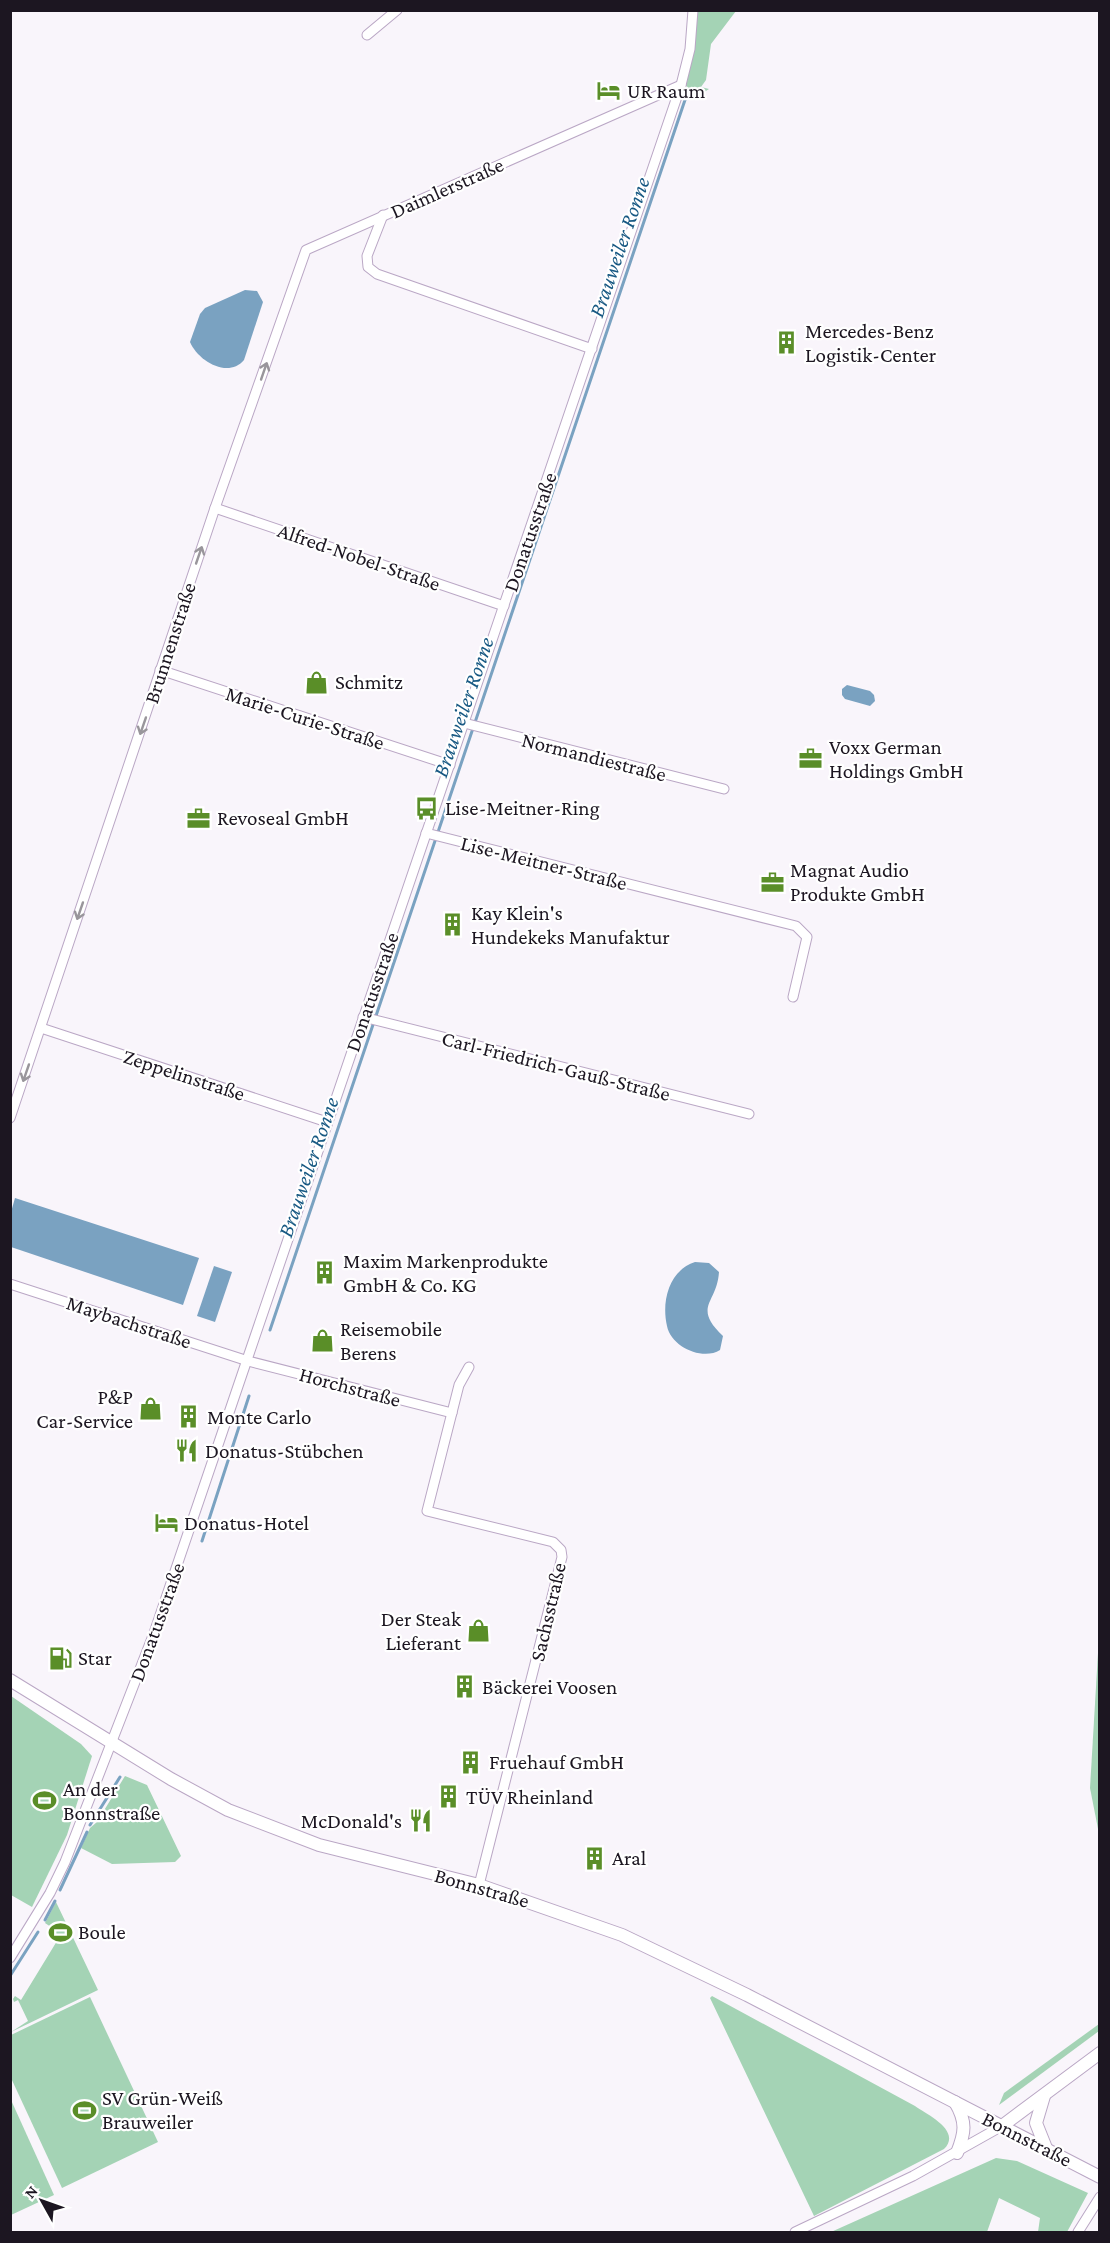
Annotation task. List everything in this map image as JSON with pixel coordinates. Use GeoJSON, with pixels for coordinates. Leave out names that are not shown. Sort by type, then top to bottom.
{"type":"FeatureCollection","features":[{"type":"Feature","properties":{"kind":"main road","name":"Bonnstraße"},"geometry":{"type":"LineString","coordinates":[[10,1680],[219,1805],[266,1826],[319,1845],[479,1885],[622,1935],[738,1990],[1100,2177]]}},
{"type":"Feature","properties":{"kind":"main road"},"geometry":{"type":"LineString","coordinates":[[1002,2126],[1100,2053]]}},
{"type":"Feature","properties":{"kind":"main road"},"geometry":{"type":"LineString","coordinates":[[1045,2094],[1036,2123],[1046,2148]]}},
{"type":"Feature","properties":{"kind":"main road","name":"Bonnstraße"},"geometry":{"type":"LineString","coordinates":[[955,2101],[964,2117],[965,2128],[957,2153]]}},
{"type":"Feature","properties":{"kind":"street"},"geometry":{"type":"LineString","coordinates":[[367,35],[397,10]]}},
{"type":"Feature","properties":{"kind":"street","name":"Donatusstraße"},"geometry":{"type":"LineString","coordinates":[[10,1958],[50,1893],[113,1743],[248,1361],[327,1122],[366,1018],[681,85],[690,49],[693,10]]}},
{"type":"Feature","properties":{"kind":"street","name":"Daimlerstraße"},"geometry":{"type":"LineString","coordinates":[[592,349],[377,274],[368,267],[367,256],[383,215],[681,85]]}},
{"type":"Feature","properties":{"kind":"street","name":"Brunnenstraße"},"geometry":{"type":"LineString","coordinates":[[10,1118],[215,508],[306,250],[383,215]]}},
{"type":"Feature","properties":{"kind":"street","name":"Alfred-Nobel-Straße"},"geometry":{"type":"LineString","coordinates":[[215,508],[504,606]]}},
{"type":"Feature","properties":{"kind":"street","name":"Marie-Curie-Straße"},"geometry":{"type":"LineString","coordinates":[[160,670],[450,765]]}},
{"type":"Feature","properties":{"kind":"street","name":"Normandiestraße"},"geometry":{"type":"LineString","coordinates":[[466,724],[724,789]]}},
{"type":"Feature","properties":{"kind":"street","name":"Lise-Meitner-Straße"},"geometry":{"type":"LineString","coordinates":[[428,833],[796,926],[807,937],[794,998]]}},
{"type":"Feature","properties":{"kind":"street","name":"Carl-Friedrich-Gauß-Straße"},"geometry":{"type":"LineString","coordinates":[[366,1018],[749,1114]]}},
{"type":"Feature","properties":{"kind":"street","name":"Zeppelinstraße"},"geometry":{"type":"LineString","coordinates":[[41,1028],[327,1122]]}},
{"type":"Feature","properties":{"kind":"street","name":"Maybachstraße"},"geometry":{"type":"LineString","coordinates":[[10,1284],[248,1361]]}},
{"type":"Feature","properties":{"kind":"street","name":"Horchstraße"},"geometry":{"type":"LineString","coordinates":[[248,1361],[452,1413]]}},
{"type":"Feature","properties":{"kind":"street","name":"Sachsstraße"},"geometry":{"type":"LineString","coordinates":[[469,1367],[459,1385],[427,1511],[553,1542],[561,1550],[562,1557],[479,1885]]}},
{"type":"Feature","properties":{"kind":"street"},"geometry":{"type":"LineString","coordinates":[[795,2232],[810,2229],[957,2153],[1002,2126]]}},
{"type":"Feature","properties":{"kind":"street"},"geometry":{"type":"LineString","coordinates":[[1078,2232],[1100,2197]]}},
{"type":"Feature","properties":{"kind":"green space"},"geometry":{"type":"Polygon","coordinates":[[[697,11],[736,11],[711,44],[706,80],[701,87],[709,89],[692,100],[682,96],[694,51],[697,11]]]}},
{"type":"Feature","properties":{"kind":"green space"},"geometry":{"type":"Polygon","coordinates":[[[1099,1636],[1099,1834],[1090,1788],[1099,1636]]]}},
{"type":"Feature","properties":{"kind":"green space","name":"An der Bonnstraße"},"geometry":{"type":"Polygon","coordinates":[[[11,1696],[81,1744],[92,1756],[67,1835],[32,1907],[11,1895],[11,1696]]]}},
{"type":"Feature","properties":{"kind":"green space"},"geometry":{"type":"Polygon","coordinates":[[[125,1776],[147,1785],[181,1856],[175,1862],[112,1864],[81,1848],[90,1828],[97,1822],[125,1776]]]}},
{"type":"Feature","properties":{"kind":"green space"},"geometry":{"type":"Polygon","coordinates":[[[56,1902],[98,1990],[11,2032],[28,2021],[18,2000],[14,2002],[13,1999],[15,1996],[21,2000],[57,1941],[52,1938],[51,1927],[45,1923],[56,1902]]]}},
{"type":"Feature","properties":{"kind":"green space"},"geometry":{"type":"Polygon","coordinates":[[[712,1996],[935,2119],[949,2136],[944,2149],[814,2216],[710,1998],[712,1996]]]}},
{"type":"Feature","properties":{"kind":"green space","name":"SV Grün-Weiß Brauweiler"},"geometry":{"type":"Polygon","coordinates":[[[90,1997],[158,2142],[62,2188],[11,2078],[11,2035],[90,1997]]]}},
{"type":"Feature","properties":{"kind":"green space"},"geometry":{"type":"Polygon","coordinates":[[[1099,2024],[1099,2031],[999,2105],[1004,2093],[1099,2024]]]}},
{"type":"Feature","properties":{"kind":"green space"},"geometry":{"type":"Polygon","coordinates":[[[11,2100],[54,2195],[10,2215],[11,2100]]]}},
{"type":"Feature","properties":{"kind":"green space"},"geometry":{"type":"Polygon","coordinates":[[[996,2158],[1017,2161],[1088,2193],[1067,2232],[1038,2232],[1040,2218],[999,2198],[987,2232],[831,2232],[996,2158]]]}},
{"type":"Feature","properties":{"kind":"water"},"geometry":{"type":"Polygon","coordinates":[[[245,290],[257,291],[263,302],[244,360],[230,368],[222,368],[206,361],[190,342],[200,314],[205,308],[245,290]]]}},
{"type":"Feature","properties":{"kind":"water"},"geometry":{"type":"Polygon","coordinates":[[[847,685],[870,691],[875,701],[870,706],[845,699],[842,689],[847,685]]]}},
{"type":"Feature","properties":{"kind":"water"},"geometry":{"type":"Polygon","coordinates":[[[15,1198],[199,1258],[183,1305],[11,1247],[11,1212],[15,1198]]]}},
{"type":"Feature","properties":{"kind":"water"},"geometry":{"type":"Polygon","coordinates":[[[695,1262],[709,1263],[719,1272],[708,1311],[709,1318],[723,1336],[720,1350],[713,1353],[697,1353],[681,1346],[670,1334],[665,1316],[669,1287],[679,1272],[695,1262]]]}},
{"type":"Feature","properties":{"kind":"water"},"geometry":{"type":"Polygon","coordinates":[[[214,1266],[232,1272],[215,1322],[197,1316],[214,1266]]]}},
{"type":"Feature","properties":{"kind":"waterway","name":"Brauweiler Ronne"},"geometry":{"type":"LineString","coordinates":[[270,1330],[687,94]]}},
{"type":"Feature","properties":{"kind":"waterway","name":"Brauweiler Ronne"},"geometry":{"type":"LineString","coordinates":[[202,1541],[249,1396]]}},
{"type":"Feature","properties":{"kind":"waterway"},"geometry":{"type":"LineString","coordinates":[[90,1825],[120,1777]]}},
{"type":"Feature","properties":{"kind":"waterway"},"geometry":{"type":"LineString","coordinates":[[60,1890],[87,1832]]}},
{"type":"Feature","properties":{"kind":"waterway"},"geometry":{"type":"LineString","coordinates":[[45,1920],[55,1901]]}},
{"type":"Feature","properties":{"kind":"waterway"},"geometry":{"type":"LineString","coordinates":[[10,1976],[38,1932]]}},
{"type":"Feature","properties":{"kind":"place","name":"UR Raum"},"geometry":{"type":"Point","coordinates":[609,91]}},
{"type":"Feature","properties":{"kind":"place","name":"Mercedes-Benz Logistik-Center"},"geometry":{"type":"Point","coordinates":[787,343]}},
{"type":"Feature","properties":{"kind":"place","name":"Schmitz"},"geometry":{"type":"Point","coordinates":[317,682]}},
{"type":"Feature","properties":{"kind":"place","name":"Voxx German Holdings GmbH"},"geometry":{"type":"Point","coordinates":[811,759]}},
{"type":"Feature","properties":{"kind":"place","name":"Lise-Meitner-Ring"},"geometry":{"type":"Point","coordinates":[427,808]}},
{"type":"Feature","properties":{"kind":"place","name":"Revoseal GmbH"},"geometry":{"type":"Point","coordinates":[199,818]}},
{"type":"Feature","properties":{"kind":"place","name":"Magnat Audio Produkte GmbH"},"geometry":{"type":"Point","coordinates":[772,882]}},
{"type":"Feature","properties":{"kind":"place","name":"Kay Klein's Hundekeks Manufaktur"},"geometry":{"type":"Point","coordinates":[453,925]}},
{"type":"Feature","properties":{"kind":"place","name":"Maxim Markenprodukte GmbH & Co. KG"},"geometry":{"type":"Point","coordinates":[325,1273]}},
{"type":"Feature","properties":{"kind":"place","name":"Reisemobile Berens"},"geometry":{"type":"Point","coordinates":[322,1341]}},
{"type":"Feature","properties":{"kind":"place","name":"P&P Car-Service"},"geometry":{"type":"Point","coordinates":[151,1409]}},
{"type":"Feature","properties":{"kind":"place","name":"Monte Carlo"},"geometry":{"type":"Point","coordinates":[189,1417]}},
{"type":"Feature","properties":{"kind":"place","name":"Donatus-Stübchen"},"geometry":{"type":"Point","coordinates":[187,1451]}},
{"type":"Feature","properties":{"kind":"place","name":"Donatus-Hotel"},"geometry":{"type":"Point","coordinates":[166,1523]}},
{"type":"Feature","properties":{"kind":"place","name":"Der Steak Lieferant"},"geometry":{"type":"Point","coordinates":[479,1631]}},
{"type":"Feature","properties":{"kind":"place","name":"Star"},"geometry":{"type":"Point","coordinates":[60,1658]}},
{"type":"Feature","properties":{"kind":"place","name":"Bäckerei Voosen"},"geometry":{"type":"Point","coordinates":[464,1687]}},
{"type":"Feature","properties":{"kind":"place","name":"Fruehauf GmbH"},"geometry":{"type":"Point","coordinates":[471,1762]}},
{"type":"Feature","properties":{"kind":"place","name":"TÜV Rheinland"},"geometry":{"type":"Point","coordinates":[448,1797]}},
{"type":"Feature","properties":{"kind":"place","name":"An der Bonnstraße"},"geometry":{"type":"Point","coordinates":[45,1801]}},
{"type":"Feature","properties":{"kind":"place","name":"McDonald's"},"geometry":{"type":"Point","coordinates":[420,1821]}},
{"type":"Feature","properties":{"kind":"place","name":"Aral"},"geometry":{"type":"Point","coordinates":[594,1858]}},
{"type":"Feature","properties":{"kind":"place","name":"Boule"},"geometry":{"type":"Point","coordinates":[60,1932]}},
{"type":"Feature","properties":{"kind":"place","name":"SV Grün-Weiß Brauweiler"},"geometry":{"type":"Point","coordinates":[84,2110]}}]}
